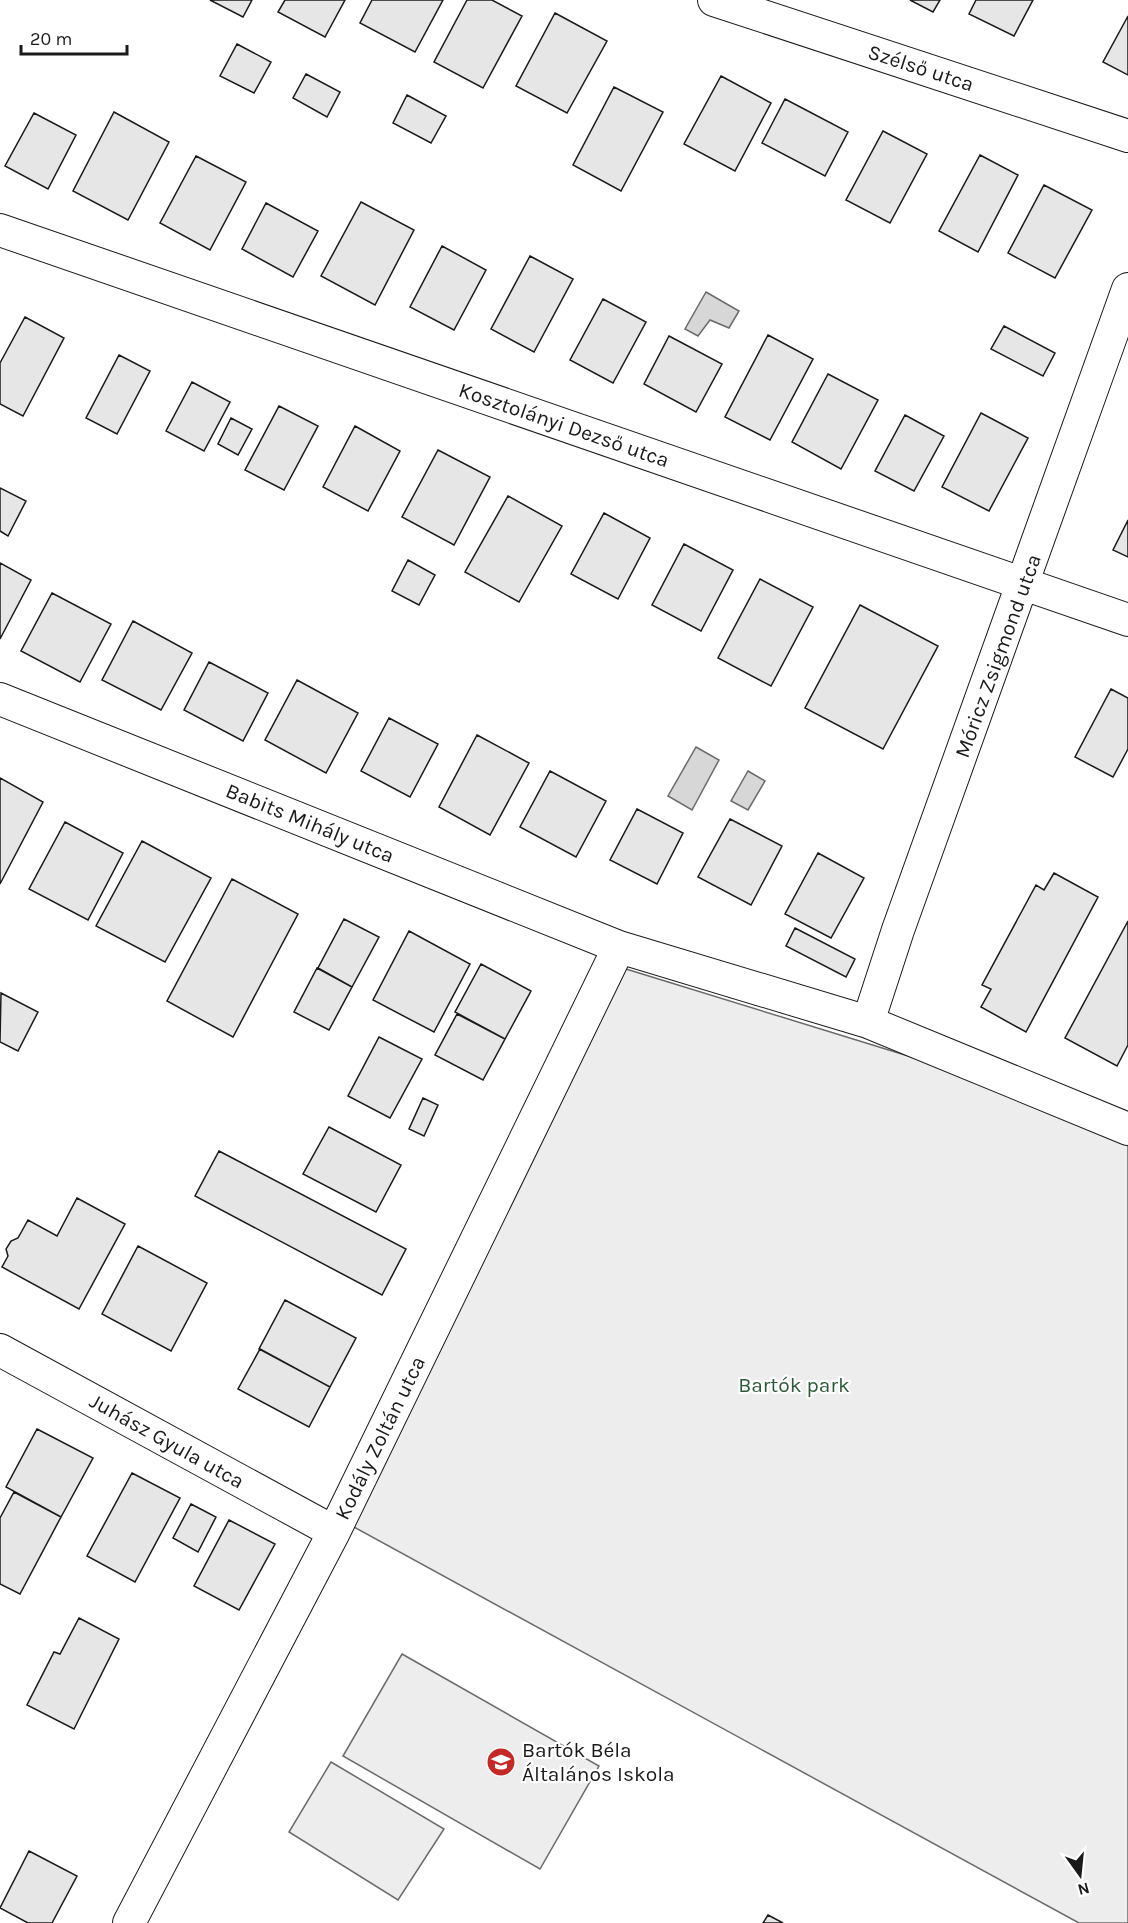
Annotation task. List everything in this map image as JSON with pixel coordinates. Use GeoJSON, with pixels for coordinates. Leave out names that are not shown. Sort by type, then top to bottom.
{"type":"FeatureCollection","features":[{"type":"Feature","properties":{"kind":"street","name":"Szélső utca"},"geometry":{"type":"LineString","coordinates":[[732,3],[1128,136]]}},
{"type":"Feature","properties":{"kind":"street","name":"Kosztolányi Dezső utca"},"geometry":{"type":"LineString","coordinates":[[0,231],[1128,620]]}},
{"type":"Feature","properties":{"kind":"street","name":"Móricz Zsigmond utca"},"geometry":{"type":"LineString","coordinates":[[868,1022],[898,930],[1128,289]]}},
{"type":"Feature","properties":{"kind":"street","name":"Babits Mihály utca"},"geometry":{"type":"LineString","coordinates":[[0,699],[620,947],[868,1022],[1128,1130]]}},
{"type":"Feature","properties":{"kind":"street","name":"Kodály Zoltán utca"},"geometry":{"type":"LineString","coordinates":[[129,1923],[334,1532],[620,947]]}},
{"type":"Feature","properties":{"kind":"street","name":"Juhász Gyula utca"},"geometry":{"type":"LineString","coordinates":[[0,1350],[334,1532]]}},
{"type":"Feature","properties":{"kind":"shaded area"},"geometry":{"type":"Polygon","coordinates":[[[706,292],[739,311],[729,328],[710,320],[698,336],[685,329],[706,292]]]}},
{"type":"Feature","properties":{"kind":"shaded area"},"geometry":{"type":"Polygon","coordinates":[[[696,747],[719,760],[692,810],[668,796],[696,747]]]}},
{"type":"Feature","properties":{"kind":"shaded area"},"geometry":{"type":"Polygon","coordinates":[[[748,771],[765,781],[748,810],[731,801],[748,771]]]}},
{"type":"Feature","properties":{"kind":"shaded area","name":"Bartók park"},"geometry":{"type":"Polygon","coordinates":[[[626,969],[918,1059],[1128,1145],[1128,1923],[1079,1923],[352,1526],[626,969]]]}},
{"type":"Feature","properties":{"kind":"shaded area"},"geometry":{"type":"Polygon","coordinates":[[[402,1654],[599,1766],[540,1869],[343,1756],[402,1654]]]}},
{"type":"Feature","properties":{"kind":"shaded area"},"geometry":{"type":"Polygon","coordinates":[[[331,1762],[444,1829],[398,1900],[289,1832],[331,1762]]]}},
{"type":"Feature","properties":{"kind":"building"},"geometry":{"type":"Polygon","coordinates":[[[210,0],[252,0],[243,17],[210,0]]]}},
{"type":"Feature","properties":{"kind":"building"},"geometry":{"type":"Polygon","coordinates":[[[285,0],[345,0],[325,37],[278,12],[285,0]]]}},
{"type":"Feature","properties":{"kind":"building"},"geometry":{"type":"Polygon","coordinates":[[[372,0],[443,0],[415,52],[360,23],[372,0]]]}},
{"type":"Feature","properties":{"kind":"building"},"geometry":{"type":"Polygon","coordinates":[[[467,0],[492,0],[522,16],[483,88],[434,62],[467,0]]]}},
{"type":"Feature","properties":{"kind":"building"},"geometry":{"type":"Polygon","coordinates":[[[910,0],[940,0],[933,12],[910,0]]]}},
{"type":"Feature","properties":{"kind":"building"},"geometry":{"type":"Polygon","coordinates":[[[976,0],[1033,0],[1014,36],[969,14],[976,0]]]}},
{"type":"Feature","properties":{"kind":"building"},"geometry":{"type":"Polygon","coordinates":[[[555,13],[607,41],[567,113],[516,86],[555,13]]]}},
{"type":"Feature","properties":{"kind":"building"},"geometry":{"type":"Polygon","coordinates":[[[1128,16],[1128,75],[1103,62],[1128,16]]]}},
{"type":"Feature","properties":{"kind":"building"},"geometry":{"type":"Polygon","coordinates":[[[237,44],[271,62],[254,93],[220,76],[237,44]]]}},
{"type":"Feature","properties":{"kind":"building"},"geometry":{"type":"Polygon","coordinates":[[[306,74],[340,92],[327,117],[293,98],[306,74]]]}},
{"type":"Feature","properties":{"kind":"building"},"geometry":{"type":"Polygon","coordinates":[[[721,76],[771,103],[735,171],[684,144],[721,76]]]}},
{"type":"Feature","properties":{"kind":"building"},"geometry":{"type":"Polygon","coordinates":[[[614,87],[663,112],[621,191],[573,165],[614,87]]]}},
{"type":"Feature","properties":{"kind":"building"},"geometry":{"type":"Polygon","coordinates":[[[407,95],[446,116],[431,143],[393,123],[407,95]]]}},
{"type":"Feature","properties":{"kind":"building"},"geometry":{"type":"Polygon","coordinates":[[[785,99],[848,132],[825,176],[762,143],[785,99]]]}},
{"type":"Feature","properties":{"kind":"building"},"geometry":{"type":"Polygon","coordinates":[[[114,112],[169,142],[128,220],[73,191],[114,112]]]}},
{"type":"Feature","properties":{"kind":"building"},"geometry":{"type":"Polygon","coordinates":[[[34,113],[76,135],[48,189],[5,166],[34,113]]]}},
{"type":"Feature","properties":{"kind":"building"},"geometry":{"type":"Polygon","coordinates":[[[883,131],[927,154],[890,223],[846,200],[883,131]]]}},
{"type":"Feature","properties":{"kind":"building"},"geometry":{"type":"Polygon","coordinates":[[[980,155],[1018,175],[978,252],[939,231],[980,155]]]}},
{"type":"Feature","properties":{"kind":"building"},"geometry":{"type":"Polygon","coordinates":[[[196,156],[246,182],[210,250],[160,223],[196,156]]]}},
{"type":"Feature","properties":{"kind":"building"},"geometry":{"type":"Polygon","coordinates":[[[1044,185],[1092,210],[1055,278],[1008,253],[1044,185]]]}},
{"type":"Feature","properties":{"kind":"building"},"geometry":{"type":"Polygon","coordinates":[[[361,202],[414,230],[375,305],[321,276],[361,202]]]}},
{"type":"Feature","properties":{"kind":"building"},"geometry":{"type":"Polygon","coordinates":[[[266,203],[318,231],[293,277],[242,249],[266,203]]]}},
{"type":"Feature","properties":{"kind":"building"},"geometry":{"type":"Polygon","coordinates":[[[442,246],[486,270],[454,330],[410,307],[442,246]]]}},
{"type":"Feature","properties":{"kind":"building"},"geometry":{"type":"Polygon","coordinates":[[[530,256],[573,279],[534,352],[491,329],[530,256]]]}},
{"type":"Feature","properties":{"kind":"building"},"geometry":{"type":"Polygon","coordinates":[[[603,299],[646,322],[613,383],[570,360],[603,299]]]}},
{"type":"Feature","properties":{"kind":"building"},"geometry":{"type":"Polygon","coordinates":[[[25,317],[64,338],[23,416],[0,404],[0,363],[25,317]]]}},
{"type":"Feature","properties":{"kind":"building"},"geometry":{"type":"Polygon","coordinates":[[[1004,326],[1055,353],[1043,376],[991,349],[1004,326]]]}},
{"type":"Feature","properties":{"kind":"building"},"geometry":{"type":"Polygon","coordinates":[[[768,335],[813,359],[770,440],[725,417],[768,335]]]}},
{"type":"Feature","properties":{"kind":"building"},"geometry":{"type":"Polygon","coordinates":[[[669,336],[722,364],[696,412],[644,384],[669,336]]]}},
{"type":"Feature","properties":{"kind":"building"},"geometry":{"type":"Polygon","coordinates":[[[119,355],[150,371],[117,434],[86,418],[119,355]]]}},
{"type":"Feature","properties":{"kind":"building"},"geometry":{"type":"Polygon","coordinates":[[[828,374],[878,400],[841,469],[792,442],[828,374]]]}},
{"type":"Feature","properties":{"kind":"building"},"geometry":{"type":"Polygon","coordinates":[[[192,382],[230,402],[204,451],[166,431],[192,382]]]}},
{"type":"Feature","properties":{"kind":"building"},"geometry":{"type":"Polygon","coordinates":[[[279,406],[318,426],[284,490],[245,470],[279,406]]]}},
{"type":"Feature","properties":{"kind":"building"},"geometry":{"type":"Polygon","coordinates":[[[981,413],[1028,438],[989,511],[942,487],[981,413]]]}},
{"type":"Feature","properties":{"kind":"building"},"geometry":{"type":"Polygon","coordinates":[[[905,415],[944,436],[914,491],[875,471],[905,415]]]}},
{"type":"Feature","properties":{"kind":"building"},"geometry":{"type":"Polygon","coordinates":[[[231,418],[252,429],[238,455],[218,444],[231,418]]]}},
{"type":"Feature","properties":{"kind":"building"},"geometry":{"type":"Polygon","coordinates":[[[355,426],[400,451],[368,511],[323,487],[355,426]]]}},
{"type":"Feature","properties":{"kind":"building"},"geometry":{"type":"Polygon","coordinates":[[[438,450],[490,477],[454,545],[402,517],[438,450]]]}},
{"type":"Feature","properties":{"kind":"building"},"geometry":{"type":"Polygon","coordinates":[[[0,488],[26,501],[8,536],[0,531],[0,488]]]}},
{"type":"Feature","properties":{"kind":"building"},"geometry":{"type":"Polygon","coordinates":[[[508,496],[562,526],[519,602],[465,572],[508,496]]]}},
{"type":"Feature","properties":{"kind":"building"},"geometry":{"type":"Polygon","coordinates":[[[604,513],[650,538],[618,599],[571,574],[604,513]]]}},
{"type":"Feature","properties":{"kind":"building"},"geometry":{"type":"Polygon","coordinates":[[[1128,520],[1128,557],[1113,550],[1128,520]]]}},
{"type":"Feature","properties":{"kind":"building"},"geometry":{"type":"Polygon","coordinates":[[[684,544],[733,570],[701,631],[652,605],[684,544]]]}},
{"type":"Feature","properties":{"kind":"building"},"geometry":{"type":"Polygon","coordinates":[[[408,560],[435,575],[419,605],[392,591],[408,560]]]}},
{"type":"Feature","properties":{"kind":"building"},"geometry":{"type":"Polygon","coordinates":[[[0,563],[31,580],[0,639],[0,563]]]}},
{"type":"Feature","properties":{"kind":"building"},"geometry":{"type":"Polygon","coordinates":[[[760,579],[813,607],[771,686],[718,658],[760,579]]]}},
{"type":"Feature","properties":{"kind":"building"},"geometry":{"type":"Polygon","coordinates":[[[52,593],[111,624],[80,682],[21,651],[52,593]]]}},
{"type":"Feature","properties":{"kind":"building"},"geometry":{"type":"Polygon","coordinates":[[[860,605],[938,646],[883,749],[805,708],[860,605]]]}},
{"type":"Feature","properties":{"kind":"building"},"geometry":{"type":"Polygon","coordinates":[[[133,621],[192,653],[161,710],[102,680],[133,621]]]}},
{"type":"Feature","properties":{"kind":"building"},"geometry":{"type":"Polygon","coordinates":[[[209,662],[268,693],[243,741],[184,710],[209,662]]]}},
{"type":"Feature","properties":{"kind":"building"},"geometry":{"type":"Polygon","coordinates":[[[297,680],[358,713],[326,773],[265,740],[297,680]]]}},
{"type":"Feature","properties":{"kind":"building"},"geometry":{"type":"Polygon","coordinates":[[[1111,689],[1128,698],[1128,749],[1113,777],[1075,757],[1111,689]]]}},
{"type":"Feature","properties":{"kind":"building"},"geometry":{"type":"Polygon","coordinates":[[[389,718],[438,744],[410,797],[361,771],[389,718]]]}},
{"type":"Feature","properties":{"kind":"building"},"geometry":{"type":"Polygon","coordinates":[[[477,735],[529,763],[490,835],[439,807],[477,735]]]}},
{"type":"Feature","properties":{"kind":"building"},"geometry":{"type":"Polygon","coordinates":[[[550,771],[606,801],[576,857],[520,827],[550,771]]]}},
{"type":"Feature","properties":{"kind":"building"},"geometry":{"type":"Polygon","coordinates":[[[0,778],[43,802],[0,884],[0,778]]]}},
{"type":"Feature","properties":{"kind":"building"},"geometry":{"type":"Polygon","coordinates":[[[637,809],[683,833],[657,884],[610,860],[637,809]]]}},
{"type":"Feature","properties":{"kind":"building"},"geometry":{"type":"Polygon","coordinates":[[[730,819],[782,846],[751,905],[698,877],[730,819]]]}},
{"type":"Feature","properties":{"kind":"building"},"geometry":{"type":"Polygon","coordinates":[[[65,822],[123,853],[88,920],[29,889],[65,822]]]}},
{"type":"Feature","properties":{"kind":"building"},"geometry":{"type":"Polygon","coordinates":[[[142,841],[211,878],[165,962],[96,926],[142,841]]]}},
{"type":"Feature","properties":{"kind":"building"},"geometry":{"type":"Polygon","coordinates":[[[818,853],[864,878],[831,938],[785,914],[818,853]]]}},
{"type":"Feature","properties":{"kind":"building"},"geometry":{"type":"Polygon","coordinates":[[[1054,873],[1098,897],[1026,1032],[981,1007],[991,989],[982,985],[1036,885],[1044,890],[1054,873]]]}},
{"type":"Feature","properties":{"kind":"building"},"geometry":{"type":"Polygon","coordinates":[[[232,879],[298,914],[233,1037],[167,1001],[232,879]]]}},
{"type":"Feature","properties":{"kind":"building"},"geometry":{"type":"Polygon","coordinates":[[[344,919],[379,937],[352,987],[318,968],[344,919]]]}},
{"type":"Feature","properties":{"kind":"building"},"geometry":{"type":"Polygon","coordinates":[[[1128,921],[1128,1045],[1117,1066],[1065,1038],[1128,921]]]}},
{"type":"Feature","properties":{"kind":"building"},"geometry":{"type":"Polygon","coordinates":[[[795,928],[855,959],[846,977],[786,946],[795,928]]]}},
{"type":"Feature","properties":{"kind":"building"},"geometry":{"type":"Polygon","coordinates":[[[409,931],[470,964],[434,1032],[373,1000],[409,931]]]}},
{"type":"Feature","properties":{"kind":"building"},"geometry":{"type":"Polygon","coordinates":[[[481,964],[531,991],[505,1039],[455,1012],[481,964]]]}},
{"type":"Feature","properties":{"kind":"building"},"geometry":{"type":"Polygon","coordinates":[[[317,968],[352,987],[329,1030],[294,1012],[317,968]]]}},
{"type":"Feature","properties":{"kind":"building"},"geometry":{"type":"Polygon","coordinates":[[[1,993],[38,1012],[18,1051],[0,1042],[1,993]]]}},
{"type":"Feature","properties":{"kind":"building"},"geometry":{"type":"Polygon","coordinates":[[[457,1014],[505,1039],[483,1080],[435,1055],[457,1014]]]}},
{"type":"Feature","properties":{"kind":"building"},"geometry":{"type":"Polygon","coordinates":[[[379,1037],[422,1059],[390,1118],[348,1096],[379,1037]]]}},
{"type":"Feature","properties":{"kind":"building"},"geometry":{"type":"Polygon","coordinates":[[[423,1098],[438,1105],[424,1136],[409,1129],[423,1098]]]}},
{"type":"Feature","properties":{"kind":"building"},"geometry":{"type":"Polygon","coordinates":[[[329,1127],[401,1165],[376,1212],[303,1174],[329,1127]]]}},
{"type":"Feature","properties":{"kind":"building"},"geometry":{"type":"Polygon","coordinates":[[[219,1151],[406,1249],[382,1295],[195,1196],[219,1151]]]}},
{"type":"Feature","properties":{"kind":"building"},"geometry":{"type":"Polygon","coordinates":[[[77,1198],[125,1224],[79,1309],[2,1267],[8,1256],[6,1249],[11,1241],[18,1238],[28,1220],[57,1236],[77,1198]]]}},
{"type":"Feature","properties":{"kind":"building"},"geometry":{"type":"Polygon","coordinates":[[[138,1246],[207,1283],[171,1351],[102,1314],[138,1246]]]}},
{"type":"Feature","properties":{"kind":"building"},"geometry":{"type":"Polygon","coordinates":[[[285,1300],[356,1338],[330,1387],[259,1349],[285,1300]]]}},
{"type":"Feature","properties":{"kind":"building"},"geometry":{"type":"Polygon","coordinates":[[[260,1349],[330,1387],[309,1427],[238,1389],[260,1349]]]}},
{"type":"Feature","properties":{"kind":"building"},"geometry":{"type":"Polygon","coordinates":[[[37,1429],[93,1458],[61,1517],[6,1487],[37,1429]]]}},
{"type":"Feature","properties":{"kind":"building"},"geometry":{"type":"Polygon","coordinates":[[[132,1473],[180,1498],[135,1582],[87,1556],[132,1473]]]}},
{"type":"Feature","properties":{"kind":"building"},"geometry":{"type":"Polygon","coordinates":[[[14,1492],[61,1517],[20,1594],[0,1584],[0,1518],[14,1492]]]}},
{"type":"Feature","properties":{"kind":"building"},"geometry":{"type":"Polygon","coordinates":[[[191,1504],[216,1517],[198,1552],[173,1538],[191,1504]]]}},
{"type":"Feature","properties":{"kind":"building"},"geometry":{"type":"Polygon","coordinates":[[[229,1520],[275,1544],[239,1610],[194,1586],[229,1520]]]}},
{"type":"Feature","properties":{"kind":"building"},"geometry":{"type":"Polygon","coordinates":[[[79,1618],[119,1639],[74,1729],[27,1705],[54,1652],[60,1654],[79,1618]]]}},
{"type":"Feature","properties":{"kind":"building"},"geometry":{"type":"Polygon","coordinates":[[[29,1851],[77,1876],[52,1923],[28,1923],[0,1908],[29,1851]]]}},
{"type":"Feature","properties":{"kind":"building"},"geometry":{"type":"Polygon","coordinates":[[[768,1915],[783,1923],[763,1923],[768,1915]]]}},
{"type":"Feature","properties":{"kind":"place","name":"Bartók Béla Általános Iskola"},"geometry":{"type":"Point","coordinates":[501,1762]}}]}
